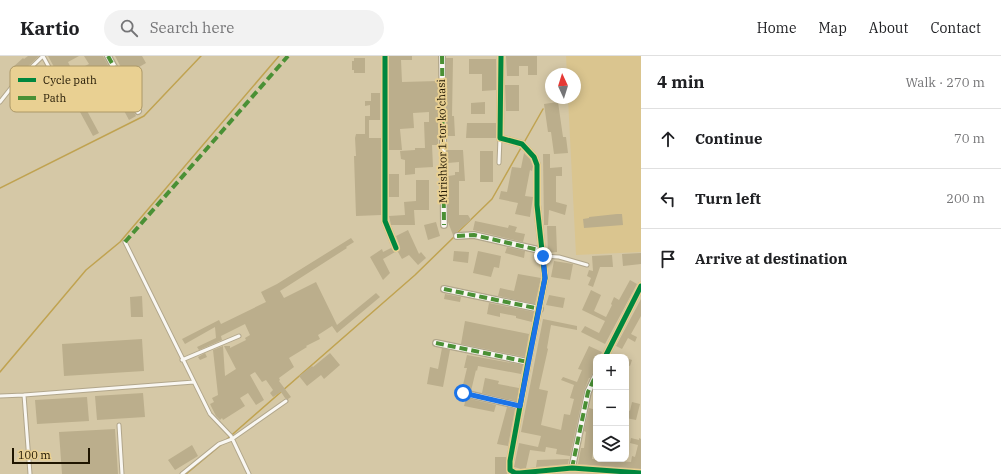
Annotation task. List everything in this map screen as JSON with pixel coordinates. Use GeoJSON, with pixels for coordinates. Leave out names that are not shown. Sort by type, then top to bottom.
{"type":"FeatureCollection","features":[{"type":"Feature","properties":{"kind":"street"},"geometry":{"type":"LineString","coordinates":[[108,56],[113,66]]}},
{"type":"Feature","properties":{"kind":"street"},"geometry":{"type":"LineString","coordinates":[[385,56],[385,221],[396,248]]}},
{"type":"Feature","properties":{"kind":"street","name":"Mirishkor 1-tor ko'chasi"},"geometry":{"type":"LineString","coordinates":[[442,56],[444,225]]}},
{"type":"Feature","properties":{"kind":"street"},"geometry":{"type":"LineString","coordinates":[[500,56],[500,138],[522,144],[534,157],[537,165],[537,205],[545,278],[540,309],[528,362],[510,470],[520,474],[572,468],[617,473],[641,473]]}},
{"type":"Feature","properties":{"kind":"street"},"geometry":{"type":"LineString","coordinates":[[457,236],[474,235],[543,253]]}},
{"type":"Feature","properties":{"kind":"street"},"geometry":{"type":"LineString","coordinates":[[607,354],[641,286]]}},
{"type":"Feature","properties":{"kind":"street"},"geometry":{"type":"LineString","coordinates":[[444,289],[540,309]]}},
{"type":"Feature","properties":{"kind":"street"},"geometry":{"type":"LineString","coordinates":[[436,343],[528,362]]}},
{"type":"Feature","properties":{"kind":"street"},"geometry":{"type":"LineString","coordinates":[[572,468],[588,392],[593,381]]}},
{"type":"Feature","properties":{"kind":"street"},"geometry":{"type":"LineString","coordinates":[[463,393],[520,406]]}},
{"type":"Feature","properties":{"kind":"lane"},"geometry":{"type":"LineString","coordinates":[[33,66],[43,56],[48,66]]}},
{"type":"Feature","properties":{"kind":"lane"},"geometry":{"type":"LineString","coordinates":[[0,102],[10,89]]}},
{"type":"Feature","properties":{"kind":"lane"},"geometry":{"type":"LineString","coordinates":[[498,163],[500,138]]}},
{"type":"Feature","properties":{"kind":"lane"},"geometry":{"type":"LineString","coordinates":[[125,242],[210,414],[232,439],[249,474]]}},
{"type":"Feature","properties":{"kind":"lane"},"geometry":{"type":"LineString","coordinates":[[543,253],[588,265]]}},
{"type":"Feature","properties":{"kind":"lane"},"geometry":{"type":"LineString","coordinates":[[182,360],[239,336]]}},
{"type":"Feature","properties":{"kind":"lane"},"geometry":{"type":"LineString","coordinates":[[0,396],[194,382]]}},
{"type":"Feature","properties":{"kind":"lane"},"geometry":{"type":"LineString","coordinates":[[24,395],[30,474]]}},
{"type":"Feature","properties":{"kind":"lane"},"geometry":{"type":"LineString","coordinates":[[182,474],[219,444],[232,439],[286,401]]}},
{"type":"Feature","properties":{"kind":"lane"},"geometry":{"type":"LineString","coordinates":[[119,424],[122,474]]}},
{"type":"Feature","properties":{"kind":"shaded area"},"geometry":{"type":"Polygon","coordinates":[[[566,56],[641,56],[641,252],[576,255],[568,104],[581,104],[581,68],[567,68],[566,56]]]}},
{"type":"Feature","properties":{"kind":"building"},"geometry":{"type":"Polygon","coordinates":[[[28,56],[39,56],[28,66],[14,66],[23,58],[24,59],[28,56]]]}},
{"type":"Feature","properties":{"kind":"building"},"geometry":{"type":"Polygon","coordinates":[[[48,56],[79,56],[68,62],[70,66],[54,66],[48,56]]]}},
{"type":"Feature","properties":{"kind":"building"},"geometry":{"type":"Polygon","coordinates":[[[84,56],[103,56],[108,66],[85,66],[89,64],[84,56]]]}},
{"type":"Feature","properties":{"kind":"building"},"geometry":{"type":"Polygon","coordinates":[[[115,56],[142,56],[146,63],[141,66],[120,66],[115,56]]]}},
{"type":"Feature","properties":{"kind":"building"},"geometry":{"type":"Polygon","coordinates":[[[389,56],[412,56],[412,60],[401,60],[402,82],[438,81],[438,145],[432,145],[433,167],[415,168],[415,174],[405,175],[405,160],[401,159],[400,151],[425,148],[424,122],[429,122],[429,112],[413,113],[414,128],[400,129],[402,150],[389,150],[389,56]]]}},
{"type":"Feature","properties":{"kind":"building"},"geometry":{"type":"Polygon","coordinates":[[[506,56],[537,56],[537,75],[528,75],[528,66],[519,66],[519,76],[507,76],[506,56]]]}},
{"type":"Feature","properties":{"kind":"building"},"geometry":{"type":"Polygon","coordinates":[[[354,58],[365,58],[365,73],[354,73],[354,70],[352,70],[352,61],[354,61],[354,58]]]}},
{"type":"Feature","properties":{"kind":"building"},"geometry":{"type":"Polygon","coordinates":[[[446,58],[453,58],[452,116],[454,116],[455,136],[447,136],[446,58]]]}},
{"type":"Feature","properties":{"kind":"building"},"geometry":{"type":"Polygon","coordinates":[[[469,59],[496,59],[496,90],[482,91],[482,74],[469,74],[469,59]]]}},
{"type":"Feature","properties":{"kind":"building"},"geometry":{"type":"Polygon","coordinates":[[[505,85],[519,85],[519,111],[506,111],[505,85]]]}},
{"type":"Feature","properties":{"kind":"building"},"geometry":{"type":"Polygon","coordinates":[[[371,93],[380,93],[380,120],[369,120],[369,138],[381,138],[381,215],[356,216],[354,156],[356,156],[355,138],[356,134],[365,134],[365,116],[370,116],[370,105],[365,106],[365,101],[371,101],[371,93]]]}},
{"type":"Feature","properties":{"kind":"building"},"geometry":{"type":"Polygon","coordinates":[[[485,102],[485,114],[471,114],[471,103],[485,102]]]}},
{"type":"Feature","properties":{"kind":"building"},"geometry":{"type":"Polygon","coordinates":[[[544,104],[558,104],[563,137],[566,137],[568,153],[554,154],[551,132],[548,132],[544,104]]]}},
{"type":"Feature","properties":{"kind":"building"},"geometry":{"type":"Polygon","coordinates":[[[80,112],[88,112],[99,133],[93,136],[80,112]]]}},
{"type":"Feature","properties":{"kind":"building"},"geometry":{"type":"Polygon","coordinates":[[[125,112],[134,112],[136,116],[129,120],[125,112]]]}},
{"type":"Feature","properties":{"kind":"building"},"geometry":{"type":"Polygon","coordinates":[[[467,123],[496,123],[496,138],[466,138],[467,123]]]}},
{"type":"Feature","properties":{"kind":"building"},"geometry":{"type":"Polygon","coordinates":[[[447,150],[463,150],[465,181],[459,181],[459,215],[468,215],[471,220],[453,235],[448,222],[448,176],[455,175],[455,172],[459,172],[459,162],[448,163],[447,150]]]}},
{"type":"Feature","properties":{"kind":"building"},"geometry":{"type":"Polygon","coordinates":[[[480,151],[493,151],[493,182],[480,182],[480,151]]]}},
{"type":"Feature","properties":{"kind":"building"},"geometry":{"type":"Polygon","coordinates":[[[524,153],[530,159],[533,166],[532,171],[530,170],[525,196],[533,197],[530,217],[515,214],[518,203],[499,199],[501,191],[507,192],[512,167],[521,168],[524,153]]]}},
{"type":"Feature","properties":{"kind":"building"},"geometry":{"type":"Polygon","coordinates":[[[543,154],[550,154],[550,168],[562,167],[562,176],[556,176],[556,202],[567,205],[565,215],[549,210],[548,225],[544,225],[543,154]]]}},
{"type":"Feature","properties":{"kind":"building"},"geometry":{"type":"Polygon","coordinates":[[[389,174],[399,174],[399,197],[389,197],[389,174]]]}},
{"type":"Feature","properties":{"kind":"building"},"geometry":{"type":"Polygon","coordinates":[[[416,180],[429,180],[429,210],[414,210],[415,225],[391,225],[389,216],[405,215],[404,202],[416,201],[416,180]]]}},
{"type":"Feature","properties":{"kind":"building"},"geometry":{"type":"Polygon","coordinates":[[[622,214],[623,225],[584,228],[583,219],[622,214]]]}},
{"type":"Feature","properties":{"kind":"building"},"geometry":{"type":"Polygon","coordinates":[[[475,221],[508,228],[509,225],[517,227],[515,232],[525,234],[523,242],[473,230],[475,221]]]}},
{"type":"Feature","properties":{"kind":"building"},"geometry":{"type":"Polygon","coordinates":[[[436,222],[440,236],[428,240],[424,225],[436,222]]]}},
{"type":"Feature","properties":{"kind":"building"},"geometry":{"type":"Polygon","coordinates":[[[547,226],[556,226],[557,252],[548,253],[547,226]]]}},
{"type":"Feature","properties":{"kind":"building"},"geometry":{"type":"Polygon","coordinates":[[[408,230],[419,254],[421,252],[426,258],[418,265],[409,255],[402,259],[398,252],[400,247],[396,236],[408,230]]]}},
{"type":"Feature","properties":{"kind":"building"},"geometry":{"type":"Polygon","coordinates":[[[351,238],[354,242],[346,247],[347,248],[280,291],[284,298],[316,282],[337,325],[376,293],[380,297],[337,333],[332,326],[318,335],[320,339],[306,346],[307,347],[289,358],[294,367],[279,378],[279,381],[291,397],[288,399],[285,398],[281,392],[273,397],[270,393],[273,390],[266,380],[262,382],[255,372],[250,375],[264,400],[256,405],[248,393],[240,398],[245,406],[223,420],[222,418],[220,420],[216,416],[210,404],[214,402],[212,398],[218,395],[213,350],[223,346],[225,376],[236,369],[224,346],[230,346],[230,348],[246,340],[245,338],[250,335],[245,324],[221,336],[222,340],[199,350],[197,347],[216,338],[215,327],[185,344],[182,339],[219,320],[221,324],[266,302],[261,292],[277,284],[351,238]]]}},
{"type":"Feature","properties":{"kind":"building"},"geometry":{"type":"Polygon","coordinates":[[[507,247],[525,251],[524,258],[505,253],[507,247]]]}},
{"type":"Feature","properties":{"kind":"building"},"geometry":{"type":"Polygon","coordinates":[[[391,248],[395,252],[383,259],[390,273],[383,280],[370,257],[382,249],[383,252],[391,248]]]}},
{"type":"Feature","properties":{"kind":"building"},"geometry":{"type":"Polygon","coordinates":[[[454,251],[469,252],[468,263],[453,261],[454,251]]]}},
{"type":"Feature","properties":{"kind":"building"},"geometry":{"type":"Polygon","coordinates":[[[478,251],[501,256],[499,268],[494,267],[491,277],[473,273],[478,251]]]}},
{"type":"Feature","properties":{"kind":"building"},"geometry":{"type":"Polygon","coordinates":[[[641,253],[641,264],[623,266],[622,254],[641,253]]]}},
{"type":"Feature","properties":{"kind":"building"},"geometry":{"type":"Polygon","coordinates":[[[612,255],[613,267],[600,267],[593,287],[588,285],[591,278],[587,276],[589,270],[593,271],[592,256],[612,255]]]}},
{"type":"Feature","properties":{"kind":"building"},"geometry":{"type":"Polygon","coordinates":[[[554,261],[573,264],[570,280],[551,277],[554,261]]]}},
{"type":"Feature","properties":{"kind":"building"},"geometry":{"type":"Polygon","coordinates":[[[518,274],[541,278],[535,304],[498,296],[500,288],[514,291],[518,274]]]}},
{"type":"Feature","properties":{"kind":"building"},"geometry":{"type":"Polygon","coordinates":[[[630,280],[637,284],[605,344],[581,332],[585,326],[599,333],[605,321],[582,310],[591,290],[601,295],[594,311],[606,317],[614,297],[619,300],[630,280]]]}},
{"type":"Feature","properties":{"kind":"building"},"geometry":{"type":"Polygon","coordinates":[[[445,294],[461,297],[460,302],[444,299],[445,294]]]}},
{"type":"Feature","properties":{"kind":"building"},"geometry":{"type":"Polygon","coordinates":[[[549,295],[565,298],[563,308],[546,305],[549,295]]]}},
{"type":"Feature","properties":{"kind":"building"},"geometry":{"type":"Polygon","coordinates":[[[142,296],[143,317],[131,317],[130,297],[142,296]]]}},
{"type":"Feature","properties":{"kind":"building"},"geometry":{"type":"Polygon","coordinates":[[[641,299],[641,316],[631,334],[637,337],[635,342],[628,338],[622,349],[616,346],[641,299]]]}},
{"type":"Feature","properties":{"kind":"building"},"geometry":{"type":"Polygon","coordinates":[[[489,303],[534,312],[532,322],[516,318],[516,316],[500,313],[500,317],[487,314],[489,303]]]}},
{"type":"Feature","properties":{"kind":"building"},"geometry":{"type":"Polygon","coordinates":[[[543,319],[577,326],[577,330],[551,325],[548,349],[539,389],[548,391],[541,425],[561,430],[564,414],[570,415],[574,399],[570,398],[574,385],[561,380],[563,377],[577,382],[582,370],[578,369],[589,346],[602,352],[601,354],[593,354],[593,372],[584,391],[570,456],[556,454],[557,449],[546,447],[545,452],[530,450],[526,468],[521,469],[514,467],[519,443],[538,447],[541,436],[521,432],[543,319]]]}},
{"type":"Feature","properties":{"kind":"building"},"geometry":{"type":"Polygon","coordinates":[[[465,321],[529,334],[525,357],[461,344],[465,321]]]}},
{"type":"Feature","properties":{"kind":"building"},"geometry":{"type":"Polygon","coordinates":[[[142,339],[144,371],[64,376],[62,344],[142,339]]]}},
{"type":"Feature","properties":{"kind":"building"},"geometry":{"type":"Polygon","coordinates":[[[442,348],[450,350],[443,387],[427,384],[430,367],[438,369],[442,348]]]}},
{"type":"Feature","properties":{"kind":"building"},"geometry":{"type":"Polygon","coordinates":[[[205,353],[207,357],[200,360],[198,357],[205,353]]]}},
{"type":"Feature","properties":{"kind":"building"},"geometry":{"type":"Polygon","coordinates":[[[330,353],[340,365],[324,379],[321,375],[307,386],[299,376],[330,353]]]}},
{"type":"Feature","properties":{"kind":"building"},"geometry":{"type":"Polygon","coordinates":[[[467,355],[523,365],[521,374],[478,366],[471,391],[462,389],[467,368],[464,368],[467,355]]]}},
{"type":"Feature","properties":{"kind":"building"},"geometry":{"type":"Polygon","coordinates":[[[629,359],[632,360],[629,366],[629,359]]]}},
{"type":"Feature","properties":{"kind":"building"},"geometry":{"type":"Polygon","coordinates":[[[485,378],[499,381],[498,384],[519,388],[517,401],[482,393],[485,378]]]}},
{"type":"Feature","properties":{"kind":"building"},"geometry":{"type":"Polygon","coordinates":[[[143,393],[145,417],[97,420],[95,396],[143,393]]]}},
{"type":"Feature","properties":{"kind":"building"},"geometry":{"type":"Polygon","coordinates":[[[87,397],[89,421],[37,424],[35,400],[87,397]]]}},
{"type":"Feature","properties":{"kind":"building"},"geometry":{"type":"Polygon","coordinates":[[[466,398],[496,405],[494,412],[464,406],[466,398]]]}},
{"type":"Feature","properties":{"kind":"building"},"geometry":{"type":"Polygon","coordinates":[[[632,402],[640,404],[636,420],[629,419],[632,402]]]}},
{"type":"Feature","properties":{"kind":"building"},"geometry":{"type":"Polygon","coordinates":[[[507,407],[515,409],[508,446],[497,444],[507,407]]]}},
{"type":"Feature","properties":{"kind":"building"},"geometry":{"type":"Polygon","coordinates":[[[589,408],[593,409],[593,462],[631,462],[632,456],[635,457],[638,445],[630,443],[631,438],[641,439],[641,469],[578,464],[581,448],[584,448],[586,432],[584,431],[589,408]]]}},
{"type":"Feature","properties":{"kind":"building"},"geometry":{"type":"Polygon","coordinates":[[[115,429],[118,474],[62,474],[59,432],[115,429]]]}},
{"type":"Feature","properties":{"kind":"building"},"geometry":{"type":"Polygon","coordinates":[[[192,445],[198,456],[175,470],[168,460],[192,445]]]}},
{"type":"Feature","properties":{"kind":"building"},"geometry":{"type":"Polygon","coordinates":[[[495,457],[506,457],[507,474],[495,474],[495,457]]]}},
{"type":"Feature","properties":{"kind":"building"},"geometry":{"type":"Polygon","coordinates":[[[569,459],[568,464],[536,467],[537,460],[569,459]]]}},
{"type":"Feature","properties":{"kind":"waterway"},"geometry":{"type":"LineString","coordinates":[[0,188],[144,116],[201,56]]}},
{"type":"Feature","properties":{"kind":"waterway"},"geometry":{"type":"LineString","coordinates":[[0,372],[86,270],[120,242],[279,56]]}},
{"type":"Feature","properties":{"kind":"waterway"},"geometry":{"type":"LineString","coordinates":[[457,233],[492,199],[543,109]]}},
{"type":"Feature","properties":{"kind":"waterway"},"geometry":{"type":"LineString","coordinates":[[226,440],[415,275],[455,236]]}},
{"type":"Feature","properties":{"kind":"waterway"},"geometry":{"type":"LineString","coordinates":[[186,474],[222,444]]}},
{"type":"Feature","properties":{"kind":"marked path"},"geometry":{"type":"LineString","coordinates":[[108,56],[113,66]]}},
{"type":"Feature","properties":{"kind":"marked path"},"geometry":{"type":"LineString","coordinates":[[125,242],[288,56]]}},
{"type":"Feature","properties":{"kind":"marked path"},"geometry":{"type":"LineString","coordinates":[[442,56],[444,225]]}},
{"type":"Feature","properties":{"kind":"marked path"},"geometry":{"type":"LineString","coordinates":[[457,236],[474,235],[543,251]]}},
{"type":"Feature","properties":{"kind":"marked path"},"geometry":{"type":"LineString","coordinates":[[444,289],[540,309]]}},
{"type":"Feature","properties":{"kind":"marked path"},"geometry":{"type":"LineString","coordinates":[[436,343],[528,362]]}},
{"type":"Feature","properties":{"kind":"marked path"},"geometry":{"type":"LineString","coordinates":[[572,468],[588,392],[593,381]]}},
{"type":"Feature","properties":{"kind":"marked path"},"geometry":{"type":"LineString","coordinates":[[463,393],[520,406]]}},
{"type":"Feature","properties":{"kind":"cycle path"},"geometry":{"type":"LineString","coordinates":[[385,56],[385,221],[396,248]]}},
{"type":"Feature","properties":{"kind":"cycle path"},"geometry":{"type":"LineString","coordinates":[[501,56],[500,138],[522,144],[534,157],[537,165],[537,205],[545,278],[528,362],[510,461],[510,470],[515,473],[520,473],[572,468],[641,473]]}},
{"type":"Feature","properties":{"kind":"cycle path"},"geometry":{"type":"LineString","coordinates":[[607,354],[641,286]]}},
{"type":"Feature","properties":{"kind":"route"},"geometry":{"type":"LineString","coordinates":[[463,393],[520,406],[545,278],[543,256]]}}]}
